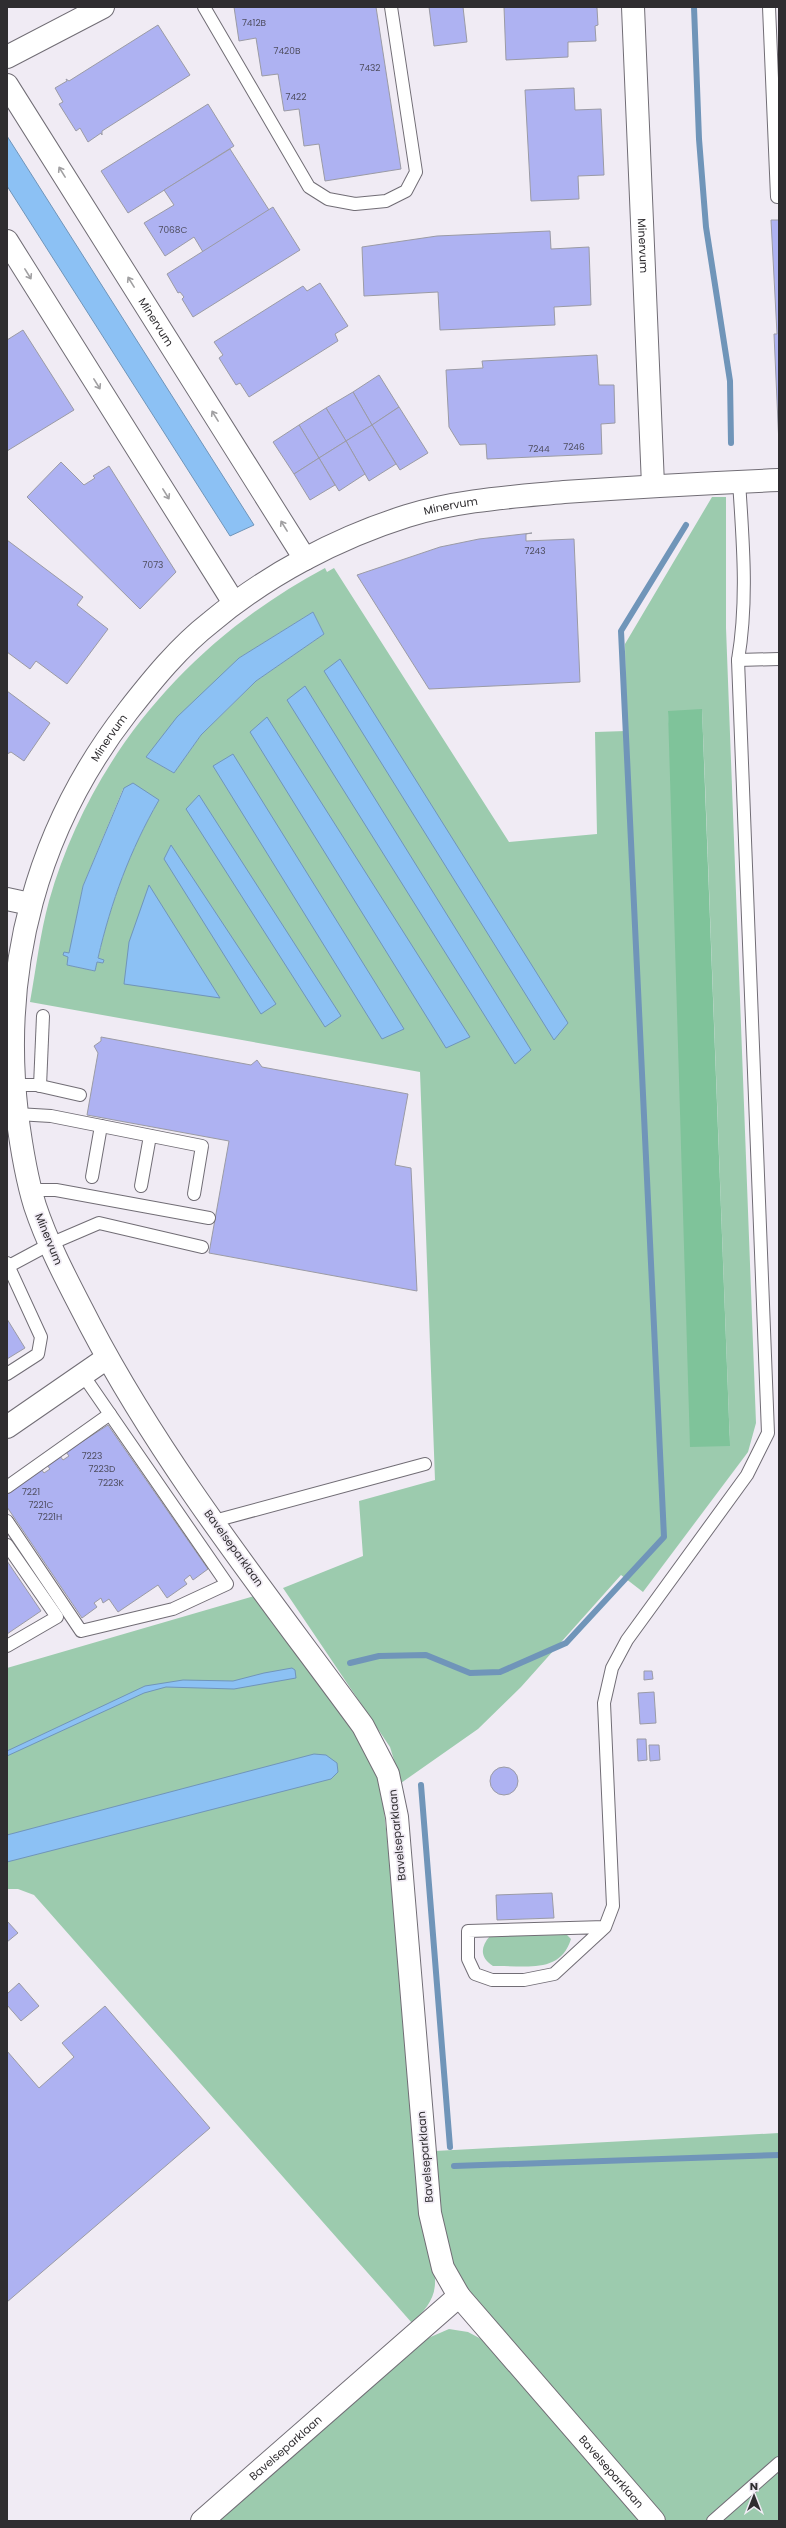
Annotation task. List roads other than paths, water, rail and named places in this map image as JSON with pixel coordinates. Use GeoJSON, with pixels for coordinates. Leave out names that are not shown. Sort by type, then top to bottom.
{"type":"FeatureCollection","features":[{"type":"Feature","properties":{"kind":"street"},"geometry":{"type":"LineString","coordinates":[[7,57],[103,7]]}},
{"type":"Feature","properties":{"kind":"street","name":"Minervum"},"geometry":{"type":"LineString","coordinates":[[633,7],[653,486]]}},
{"type":"Feature","properties":{"kind":"street","name":"Minervum"},"geometry":{"type":"LineString","coordinates":[[7,86],[305,559]]}},
{"type":"Feature","properties":{"kind":"street"},"geometry":{"type":"LineString","coordinates":[[7,241],[234,603]]}},
{"type":"Feature","properties":{"kind":"street","name":"Minervum"},"geometry":{"type":"LineString","coordinates":[[107,1358],[50,1244],[31,1190],[17,1114],[14,1085],[11,988],[30,904],[53,838],[75,792],[105,740],[168,662],[206,625],[234,603],[305,559],[372,529],[412,515],[466,503],[653,486],[779,480]]}},
{"type":"Feature","properties":{"kind":"street"},"geometry":{"type":"LineString","coordinates":[[7,899],[30,904]]}},
{"type":"Feature","properties":{"kind":"street"},"geometry":{"type":"LineString","coordinates":[[7,1427],[107,1358]]}},
{"type":"Feature","properties":{"kind":"street","name":"Bavelseparklaan"},"geometry":{"type":"LineString","coordinates":[[107,1358],[164,1453],[363,1726],[388,1774],[397,1817],[430,2212],[443,2268],[459,2296],[654,2521]]}},
{"type":"Feature","properties":{"kind":"street","name":"Bavelseparklaan"},"geometry":{"type":"LineString","coordinates":[[202,2521],[459,2296]]}},
{"type":"Feature","properties":{"kind":"lane"},"geometry":{"type":"LineString","coordinates":[[204,7],[309,187],[328,199],[355,204],[386,201],[406,191],[416,172],[391,7]]}},
{"type":"Feature","properties":{"kind":"lane"},"geometry":{"type":"LineString","coordinates":[[769,7],[774,29],[777,197],[779,197]]}},
{"type":"Feature","properties":{"kind":"lane"},"geometry":{"type":"LineString","coordinates":[[605,1927],[468,1931],[468,1959],[475,1974],[492,1980],[524,1980],[554,1974],[605,1927],[613,1906],[604,1703],[612,1668],[628,1640],[747,1475],[768,1433],[738,660],[744,626],[744,559],[739,482]]}},
{"type":"Feature","properties":{"kind":"lane"},"geometry":{"type":"LineString","coordinates":[[738,660],[779,659]]}},
{"type":"Feature","properties":{"kind":"lane"},"geometry":{"type":"LineString","coordinates":[[40,1086],[43,1016]]}},
{"type":"Feature","properties":{"kind":"lane"},"geometry":{"type":"LineString","coordinates":[[14,1085],[40,1086],[80,1095]]}},
{"type":"Feature","properties":{"kind":"lane"},"geometry":{"type":"LineString","coordinates":[[17,1114],[51,1116],[202,1146],[194,1194]]}},
{"type":"Feature","properties":{"kind":"lane"},"geometry":{"type":"LineString","coordinates":[[92,1177],[101,1126]]}},
{"type":"Feature","properties":{"kind":"lane"},"geometry":{"type":"LineString","coordinates":[[141,1186],[150,1136]]}},
{"type":"Feature","properties":{"kind":"lane"},"geometry":{"type":"LineString","coordinates":[[31,1190],[56,1190],[209,1218]]}},
{"type":"Feature","properties":{"kind":"lane"},"geometry":{"type":"LineString","coordinates":[[7,1374],[38,1354],[41,1338],[8,1265],[50,1244],[99,1223],[202,1247]]}},
{"type":"Feature","properties":{"kind":"lane"},"geometry":{"type":"LineString","coordinates":[[7,1521],[81,1631],[173,1609],[227,1584],[83,1375]]}},
{"type":"Feature","properties":{"kind":"lane"},"geometry":{"type":"LineString","coordinates":[[7,1487],[110,1414]]}},
{"type":"Feature","properties":{"kind":"lane"},"geometry":{"type":"LineString","coordinates":[[214,1521],[425,1464]]}},
{"type":"Feature","properties":{"kind":"lane"},"geometry":{"type":"LineString","coordinates":[[7,1545],[58,1617],[7,1646]]}},
{"type":"Feature","properties":{"kind":"lane"},"geometry":{"type":"LineString","coordinates":[[713,2521],[779,2463]]}},
{"type":"Feature","properties":{"kind":"water"},"geometry":{"type":"Polygon","coordinates":[[[7,136],[254,525],[230,536],[7,186],[7,136]]]}},
{"type":"Feature","properties":{"kind":"water"},"geometry":{"type":"Polygon","coordinates":[[[313,612],[324,634],[256,681],[201,735],[174,773],[146,757],[177,717],[239,658],[313,612]]]}},
{"type":"Feature","properties":{"kind":"water"},"geometry":{"type":"Polygon","coordinates":[[[340,659],[568,1023],[554,1040],[324,671],[340,659]]]}},
{"type":"Feature","properties":{"kind":"water"},"geometry":{"type":"Polygon","coordinates":[[[305,686],[531,1050],[515,1064],[287,700],[305,686]]]}},
{"type":"Feature","properties":{"kind":"water"},"geometry":{"type":"Polygon","coordinates":[[[267,717],[470,1037],[446,1048],[250,732],[267,717]]]}},
{"type":"Feature","properties":{"kind":"water"},"geometry":{"type":"Polygon","coordinates":[[[233,754],[404,1029],[382,1039],[213,766],[233,754]]]}},
{"type":"Feature","properties":{"kind":"water"},"geometry":{"type":"Polygon","coordinates":[[[133,783],[159,800],[130,857],[115,897],[98,958],[104,960],[103,963],[97,962],[95,971],[67,965],[68,957],[63,955],[64,952],[69,953],[83,886],[124,788],[133,783]]]}},
{"type":"Feature","properties":{"kind":"water"},"geometry":{"type":"Polygon","coordinates":[[[199,795],[341,1016],[325,1027],[186,809],[199,795]]]}},
{"type":"Feature","properties":{"kind":"water"},"geometry":{"type":"Polygon","coordinates":[[[171,845],[276,1004],[261,1014],[164,859],[171,845]]]}},
{"type":"Feature","properties":{"kind":"water"},"geometry":{"type":"Polygon","coordinates":[[[149,885],[220,998],[124,984],[129,942],[149,885]]]}},
{"type":"Feature","properties":{"kind":"water"},"geometry":{"type":"Polygon","coordinates":[[[292,1668],[295,1670],[296,1678],[234,1689],[166,1687],[144,1693],[7,1756],[7,1751],[145,1686],[183,1680],[233,1681],[292,1668]]]}},
{"type":"Feature","properties":{"kind":"water"},"geometry":{"type":"Polygon","coordinates":[[[314,1754],[326,1755],[337,1763],[338,1772],[331,1779],[7,1862],[7,1835],[314,1754]]]}},
{"type":"Feature","properties":{"kind":"waterway"},"geometry":{"type":"LineString","coordinates":[[694,7],[699,139],[706,227],[730,381],[731,443]]}},
{"type":"Feature","properties":{"kind":"waterway"},"geometry":{"type":"LineString","coordinates":[[350,1663],[379,1656],[426,1655],[470,1673],[500,1672],[566,1643],[664,1537],[621,631],[686,525]]}},
{"type":"Feature","properties":{"kind":"waterway"},"geometry":{"type":"LineString","coordinates":[[421,1785],[450,2147]]}},
{"type":"Feature","properties":{"kind":"waterway"},"geometry":{"type":"LineString","coordinates":[[454,2166],[779,2155]]}}]}
